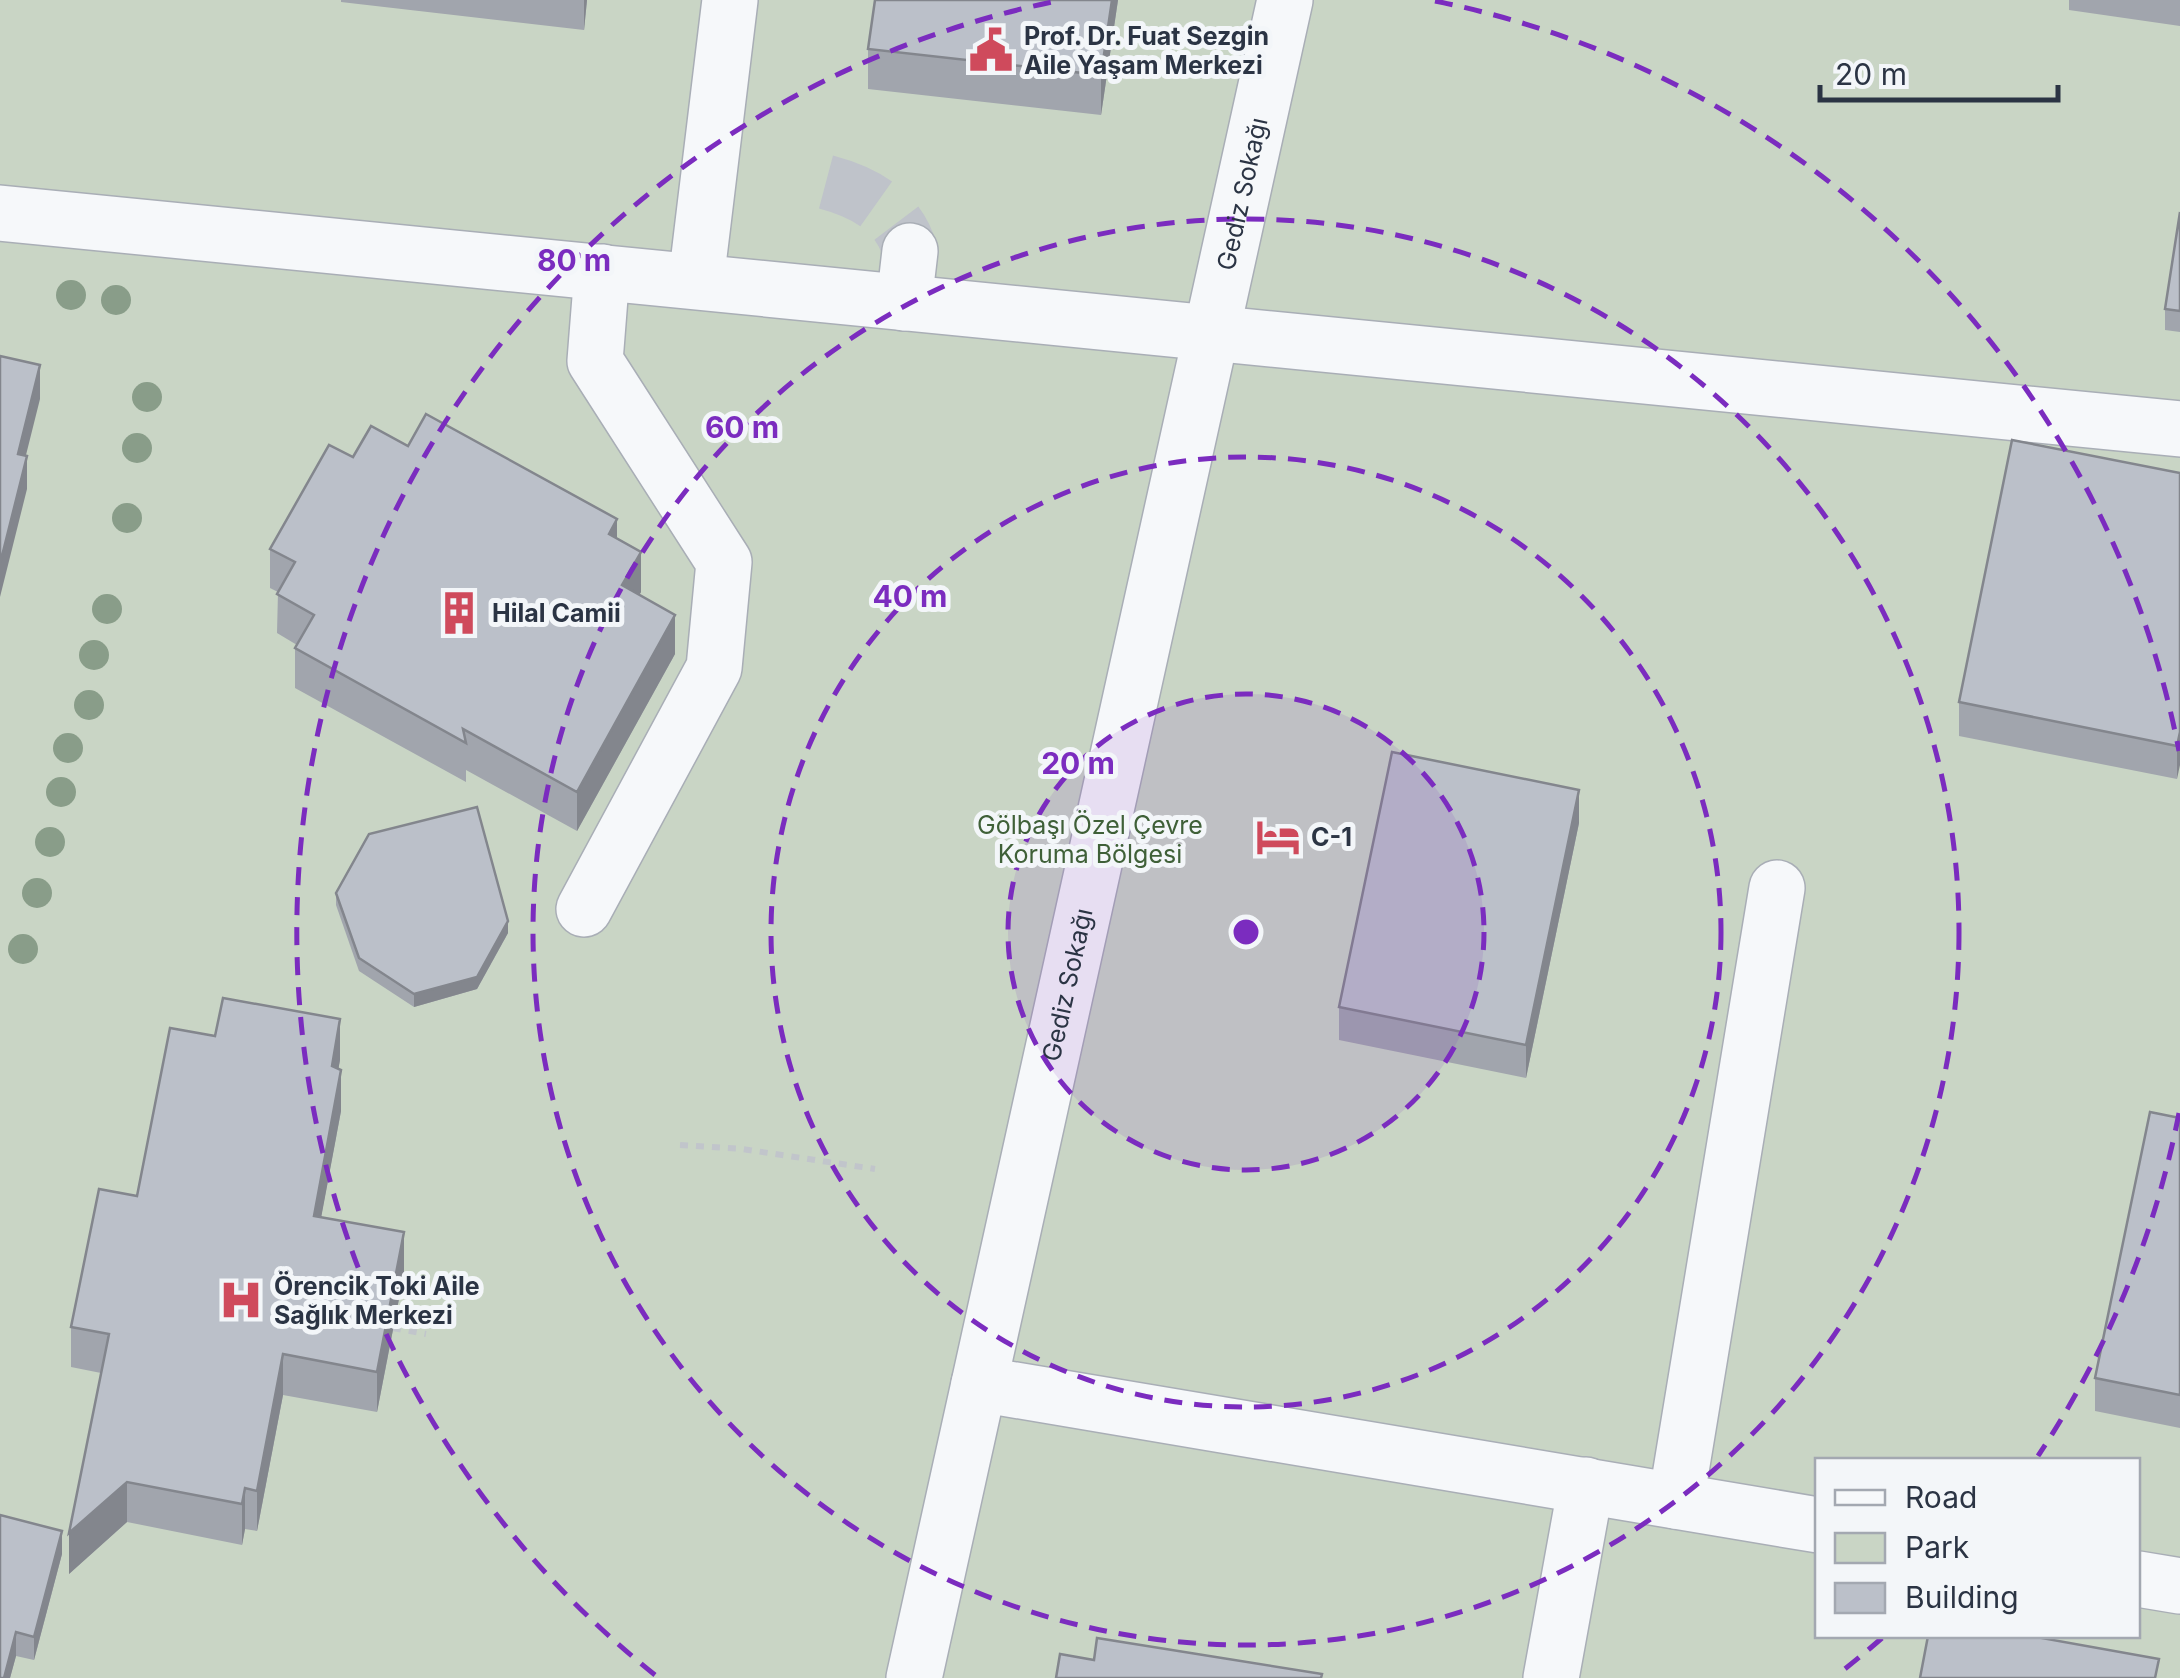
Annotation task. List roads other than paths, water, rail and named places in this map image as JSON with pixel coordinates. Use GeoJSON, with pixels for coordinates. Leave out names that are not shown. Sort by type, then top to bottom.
{"type":"FeatureCollection","features":[{"type":"Feature","properties":{"kind":"street"},"geometry":{"type":"LineString","coordinates":[[696,281],[730,0]]}},
{"type":"Feature","properties":{"kind":"street","name":"Gediz Sokağı"},"geometry":{"type":"LineString","coordinates":[[914,1678],[1285,0]]}},
{"type":"Feature","properties":{"kind":"street"},"geometry":{"type":"LineString","coordinates":[[0,213],[696,281],[907,277],[1212,333],[2180,429]]}},
{"type":"Feature","properties":{"kind":"street"},"geometry":{"type":"LineString","coordinates":[[584,909],[714,668],[724,562],[596,361],[602,272]]}},
{"type":"Feature","properties":{"kind":"street"},"geometry":{"type":"LineString","coordinates":[[1676,1501],[1776,888]]}},
{"type":"Feature","properties":{"kind":"street"},"geometry":{"type":"LineString","coordinates":[[979,1384],[1815,1524]]}},
{"type":"Feature","properties":{"kind":"street"},"geometry":{"type":"LineString","coordinates":[[1551,1678],[1586,1485]]}},
{"type":"Feature","properties":{"kind":"street"},"geometry":{"type":"LineString","coordinates":[[2140,1579],[2180,1586]]}},
{"type":"Feature","properties":{"kind":"tunnel"},"geometry":{"type":"LineString","coordinates":[[826,182],[854,191],[889,214],[910,251]]}},
{"type":"Feature","properties":{"kind":"place","name":"Prof. Dr. Fuat Sezgin Aile Yaşam Merkezi"},"geometry":{"type":"Point","coordinates":[991,50]}},
{"type":"Feature","properties":{"kind":"place","name":"Hilal Camii"},"geometry":{"type":"Point","coordinates":[459,613]}},
{"type":"Feature","properties":{"kind":"place","name":"C-1"},"geometry":{"type":"Point","coordinates":[1278,837]}},
{"type":"Feature","properties":{"kind":"place","name":"Örencik Toki Aile Sağlık Merkezi"},"geometry":{"type":"Point","coordinates":[241,1300]}},
{"type":"Feature","properties":{"kind":"park label","name":"Gölbaşı Özel Çevre Koruma Bölgesi"},"geometry":{"type":"Point","coordinates":[1090,840]}}]}
